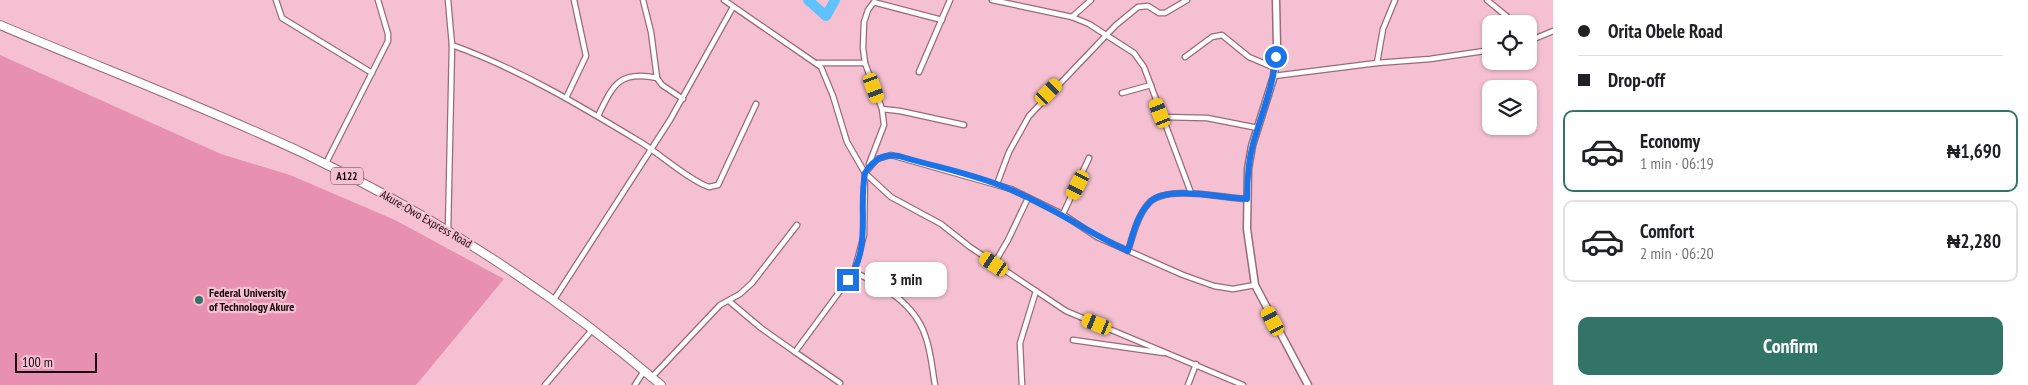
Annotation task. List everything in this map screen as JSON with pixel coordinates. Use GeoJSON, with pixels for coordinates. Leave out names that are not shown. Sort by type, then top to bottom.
{"type":"FeatureCollection","features":[{"type":"Feature","properties":{"kind":"highway","name":"Akure-Owo Express Road"},"geometry":{"type":"LineString","coordinates":[[0,26],[232,122],[325,165],[485,253],[592,330],[661,385]]}},
{"type":"Feature","properties":{"kind":"main road"},"geometry":{"type":"LineString","coordinates":[[1276,0],[1274,76],[1248,169],[1247,199],[1250,254],[1256,285],[1308,385]]}},
{"type":"Feature","properties":{"kind":"street"},"geometry":{"type":"LineString","coordinates":[[276,0],[282,18],[372,73]]}},
{"type":"Feature","properties":{"kind":"street"},"geometry":{"type":"LineString","coordinates":[[325,165],[388,38],[378,0]]}},
{"type":"Feature","properties":{"kind":"street"},"geometry":{"type":"LineString","coordinates":[[448,0],[452,45],[448,232]]}},
{"type":"Feature","properties":{"kind":"street"},"geometry":{"type":"LineString","coordinates":[[566,98],[586,56],[574,0]]}},
{"type":"Feature","properties":{"kind":"street"},"geometry":{"type":"LineString","coordinates":[[643,0],[651,32],[657,78],[662,85],[683,99]]}},
{"type":"Feature","properties":{"kind":"street"},"geometry":{"type":"LineString","coordinates":[[724,0],[817,63],[828,81],[847,142],[865,173],[890,197],[941,224],[994,264],[1066,311],[1243,385]]}},
{"type":"Feature","properties":{"kind":"street"},"geometry":{"type":"LineString","coordinates":[[919,72],[950,0]]}},
{"type":"Feature","properties":{"kind":"street"},"geometry":{"type":"LineString","coordinates":[[992,0],[1072,17],[1107,34],[1140,59],[1191,193]]}},
{"type":"Feature","properties":{"kind":"street"},"geometry":{"type":"LineString","coordinates":[[1072,17],[1091,0]]}},
{"type":"Feature","properties":{"kind":"street"},"geometry":{"type":"LineString","coordinates":[[998,184],[1009,152],[1029,116],[1107,34],[1141,3],[1159,13],[1166,13],[1187,0]]}},
{"type":"Feature","properties":{"kind":"street"},"geometry":{"type":"LineString","coordinates":[[1377,63],[1382,29],[1395,0]]}},
{"type":"Feature","properties":{"kind":"street"},"geometry":{"type":"LineString","coordinates":[[1487,0],[1505,15]]}},
{"type":"Feature","properties":{"kind":"street"},"geometry":{"type":"LineString","coordinates":[[869,167],[883,130],[882,109],[865,62],[862,33],[868,10],[874,2],[942,20]]}},
{"type":"Feature","properties":{"kind":"street"},"geometry":{"type":"LineString","coordinates":[[553,301],[683,99],[733,7]]}},
{"type":"Feature","properties":{"kind":"street"},"geometry":{"type":"LineString","coordinates":[[1537,38],[1553,31]]}},
{"type":"Feature","properties":{"kind":"street"},"geometry":{"type":"LineString","coordinates":[[1185,57],[1217,35],[1222,36],[1249,57],[1275,68]]}},
{"type":"Feature","properties":{"kind":"street"},"geometry":{"type":"LineString","coordinates":[[452,45],[471,52],[566,98],[651,149],[703,186],[714,187],[718,185],[756,104]]}},
{"type":"Feature","properties":{"kind":"street"},"geometry":{"type":"LineString","coordinates":[[1274,76],[1482,51]]}},
{"type":"Feature","properties":{"kind":"street"},"geometry":{"type":"LineString","coordinates":[[817,63],[865,62]]}},
{"type":"Feature","properties":{"kind":"street"},"geometry":{"type":"LineString","coordinates":[[598,116],[611,89],[617,83],[633,75],[657,78]]}},
{"type":"Feature","properties":{"kind":"street"},"geometry":{"type":"LineString","coordinates":[[1122,93],[1151,85]]}},
{"type":"Feature","properties":{"kind":"street"},"geometry":{"type":"LineString","coordinates":[[882,109],[964,125]]}},
{"type":"Feature","properties":{"kind":"street"},"geometry":{"type":"LineString","coordinates":[[1162,117],[1207,118],[1258,128]]}},
{"type":"Feature","properties":{"kind":"street"},"geometry":{"type":"LineString","coordinates":[[795,352],[854,272],[860,256],[864,235],[865,173],[877,159],[891,155],[998,184],[1063,214],[1091,233],[1128,251],[1214,286],[1233,289],[1256,285]]}},
{"type":"Feature","properties":{"kind":"street"},"geometry":{"type":"LineString","coordinates":[[1063,214],[1089,158]]}},
{"type":"Feature","properties":{"kind":"street"},"geometry":{"type":"LineString","coordinates":[[1128,251],[1138,221],[1149,202],[1164,194],[1191,193],[1247,199]]}},
{"type":"Feature","properties":{"kind":"street"},"geometry":{"type":"LineString","coordinates":[[994,264],[1028,198]]}},
{"type":"Feature","properties":{"kind":"street"},"geometry":{"type":"LineString","coordinates":[[652,377],[720,305],[729,301],[752,283],[797,225]]}},
{"type":"Feature","properties":{"kind":"street"},"geometry":{"type":"LineString","coordinates":[[854,272],[883,286],[918,319],[927,341],[935,385]]}},
{"type":"Feature","properties":{"kind":"street"},"geometry":{"type":"LineString","coordinates":[[1022,385],[1020,343],[1036,290]]}},
{"type":"Feature","properties":{"kind":"street"},"geometry":{"type":"LineString","coordinates":[[729,301],[761,328],[840,383]]}},
{"type":"Feature","properties":{"kind":"street"},"geometry":{"type":"LineString","coordinates":[[545,385],[592,330]]}},
{"type":"Feature","properties":{"kind":"street"},"geometry":{"type":"LineString","coordinates":[[1073,340],[1170,353]]}},
{"type":"Feature","properties":{"kind":"street"},"geometry":{"type":"LineString","coordinates":[[1188,385],[1196,364]]}},
{"type":"Feature","properties":{"kind":"street"},"geometry":{"type":"LineString","coordinates":[[635,385],[644,370]]}},
{"type":"Feature","properties":{"kind":"shaded area","name":"Federal University of Technology Akure"},"geometry":{"type":"Polygon","coordinates":[[[0,55],[221,154],[290,175],[395,220],[504,279],[416,385],[0,385],[0,55]]]}},
{"type":"Feature","properties":{"kind":"waterway"},"geometry":{"type":"LineString","coordinates":[[808,0],[826,16],[835,0]]}},
{"type":"Feature","properties":{"kind":"place","name":"Federal University of Technology Akure"},"geometry":{"type":"Point","coordinates":[199,300]}},
{"type":"Feature","properties":{"kind":"route"},"geometry":{"type":"LineString","coordinates":[[848,280],[854,272],[862,249],[865,173],[872,163],[883,156],[899,156],[1011,189],[1063,214],[1086,230],[1128,251],[1134,229],[1142,212],[1155,197],[1175,192],[1247,199],[1248,169],[1252,146],[1266,106],[1274,76],[1276,57]]}}]}
